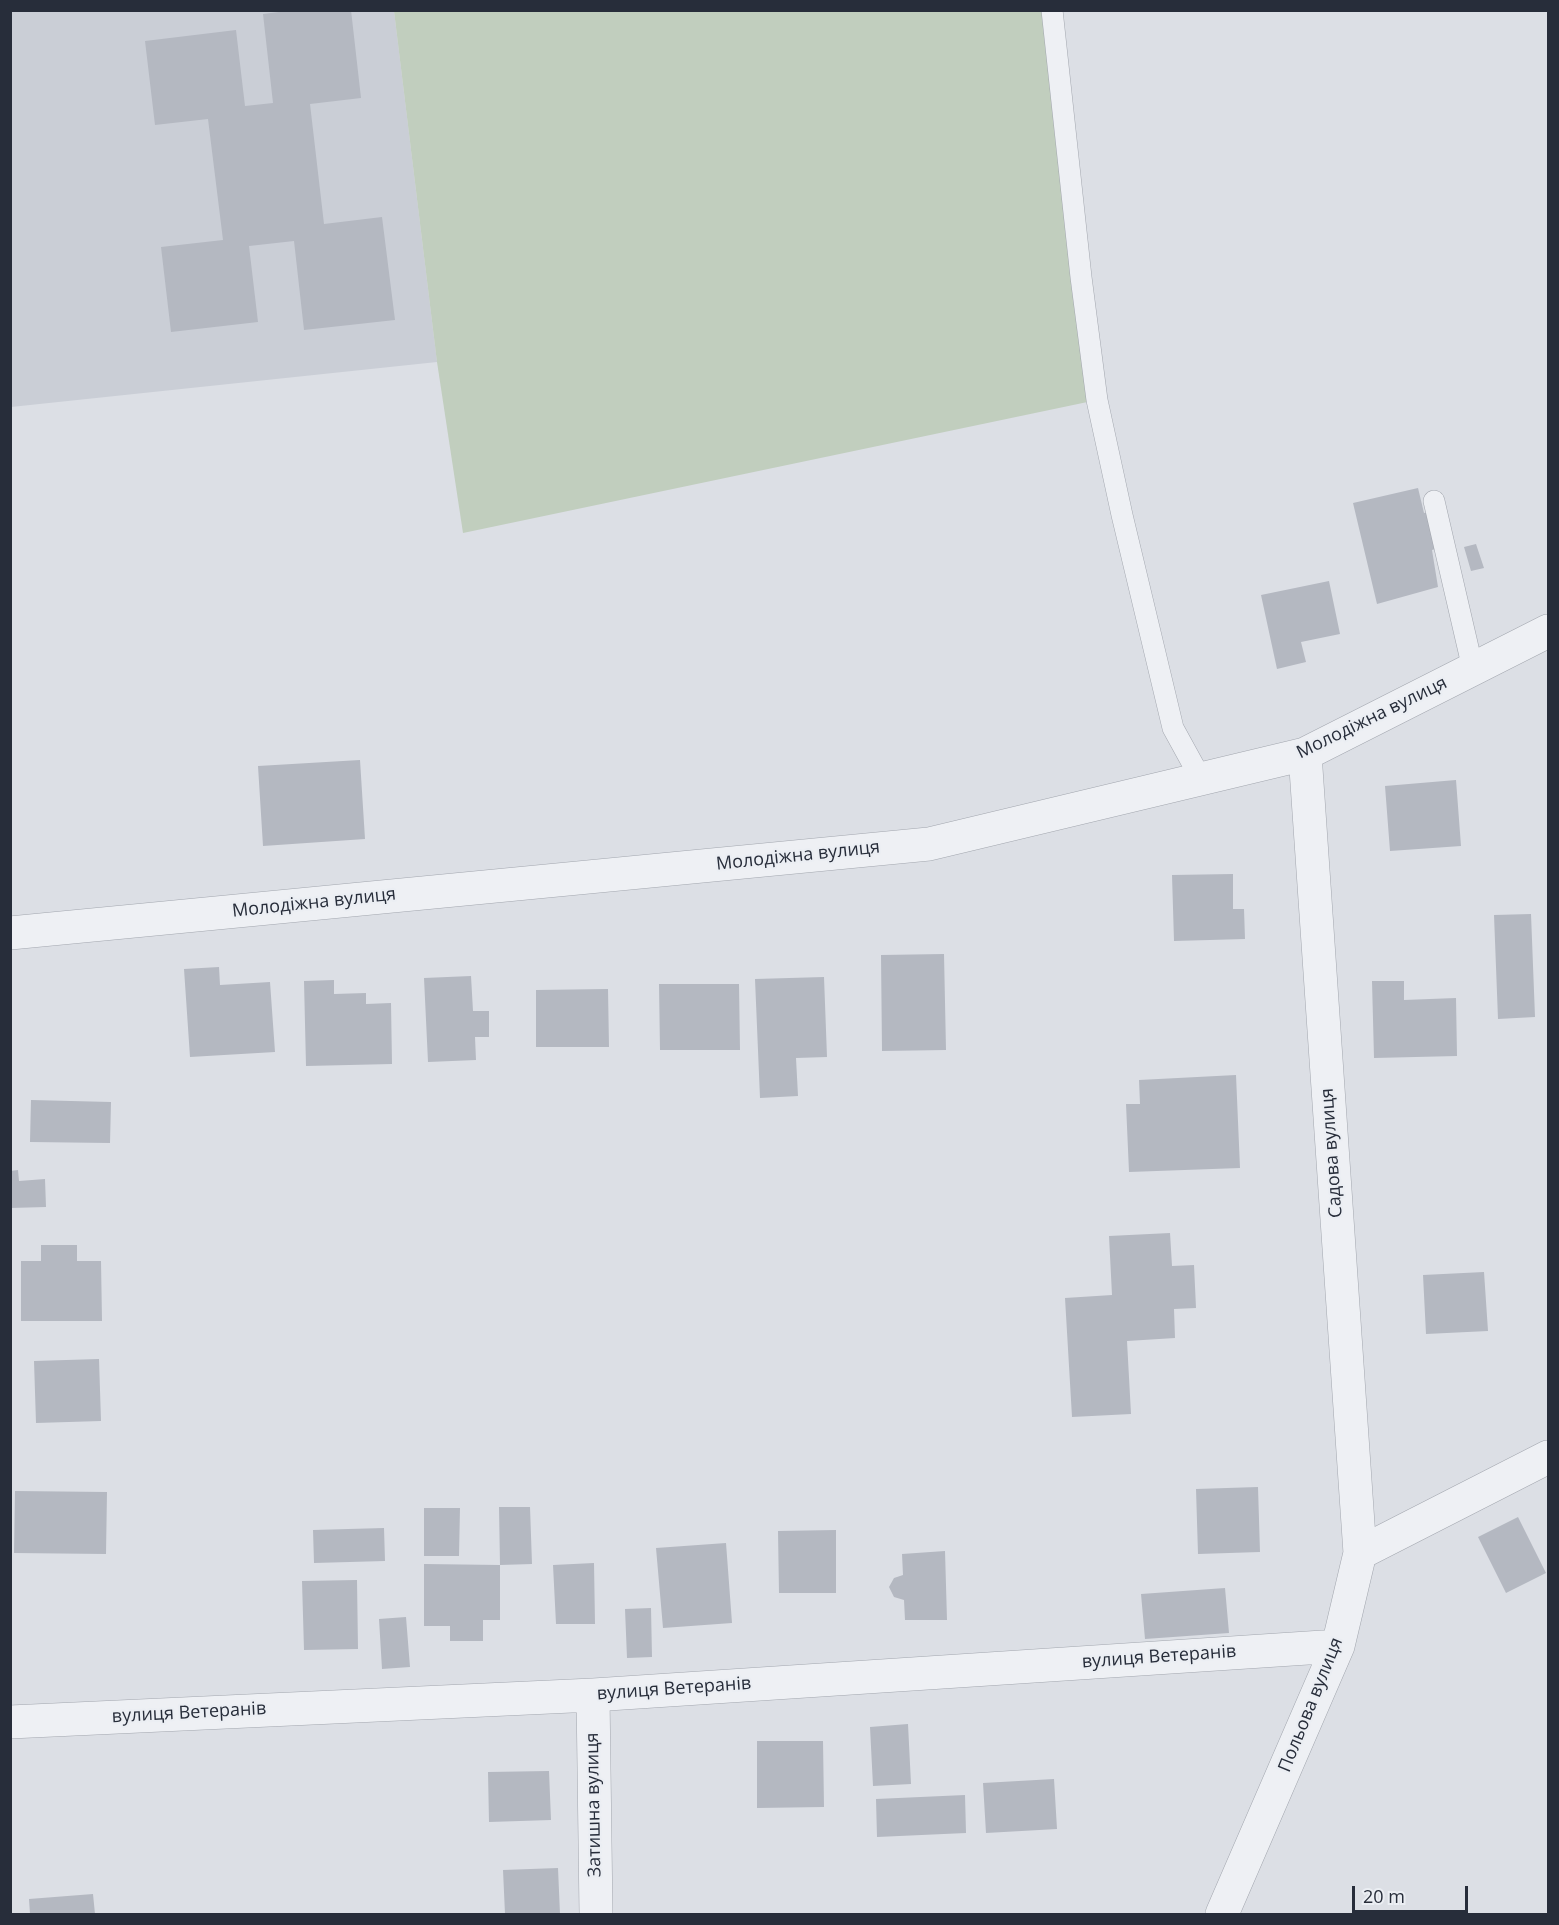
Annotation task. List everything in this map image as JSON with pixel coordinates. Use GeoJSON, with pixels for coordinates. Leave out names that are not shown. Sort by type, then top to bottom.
{"type":"FeatureCollection","features":[{"type":"Feature","properties":{"kind":"street","name":"Молодіжна вулиця"},"geometry":{"type":"LineString","coordinates":[[10,933],[929,844],[1305,754],[1548,631]]}},
{"type":"Feature","properties":{"kind":"street","name":"Садова вулиця"},"geometry":{"type":"LineString","coordinates":[[1305,754],[1360,1553]]}},
{"type":"Feature","properties":{"kind":"street"},"geometry":{"type":"LineString","coordinates":[[1360,1553],[1548,1457]]}},
{"type":"Feature","properties":{"kind":"street","name":"Польова вулиця"},"geometry":{"type":"LineString","coordinates":[[1222,1914],[1338,1646],[1360,1553]]}},
{"type":"Feature","properties":{"kind":"street","name":"вулиця Ветеранів"},"geometry":{"type":"LineString","coordinates":[[10,1722],[593,1695],[1338,1646]]}},
{"type":"Feature","properties":{"kind":"street","name":"Затишна вулиця"},"geometry":{"type":"LineString","coordinates":[[593,1695],[596,1914]]}},
{"type":"Feature","properties":{"kind":"lane"},"geometry":{"type":"LineString","coordinates":[[1052,10],[1097,400],[1173,728],[1201,779]]}},
{"type":"Feature","properties":{"kind":"lane"},"geometry":{"type":"LineString","coordinates":[[1434,501],[1473,669]]}},
{"type":"Feature","properties":{"kind":"shaded area"},"geometry":{"type":"Polygon","coordinates":[[[10,11],[394,11],[437,362],[11,407],[10,11]]]}},
{"type":"Feature","properties":{"kind":"green space"},"geometry":{"type":"Polygon","coordinates":[[[394,11],[1052,11],[1097,400],[463,533],[437,362],[394,11]]]}},
{"type":"Feature","properties":{"kind":"building"},"geometry":{"type":"Polygon","coordinates":[[[295,10],[351,10],[361,98],[310,104],[324,224],[382,217],[395,320],[304,330],[294,241],[249,246],[258,322],[171,332],[161,247],[223,240],[208,119],[155,125],[145,41],[236,30],[245,106],[273,103],[263,14],[295,10]]]}},
{"type":"Feature","properties":{"kind":"building"},"geometry":{"type":"Polygon","coordinates":[[[1418,488],[1424,513],[1431,512],[1439,548],[1432,550],[1438,587],[1377,604],[1353,503],[1418,488]]]}},
{"type":"Feature","properties":{"kind":"building"},"geometry":{"type":"Polygon","coordinates":[[[1476,544],[1484,568],[1471,571],[1464,547],[1476,544]]]}},
{"type":"Feature","properties":{"kind":"building"},"geometry":{"type":"Polygon","coordinates":[[[1329,581],[1340,634],[1301,642],[1306,662],[1277,669],[1261,595],[1329,581]]]}},
{"type":"Feature","properties":{"kind":"building"},"geometry":{"type":"Polygon","coordinates":[[[360,760],[365,839],[263,846],[258,766],[360,760]]]}},
{"type":"Feature","properties":{"kind":"building"},"geometry":{"type":"Polygon","coordinates":[[[1456,780],[1461,846],[1390,851],[1385,786],[1456,780]]]}},
{"type":"Feature","properties":{"kind":"building"},"geometry":{"type":"Polygon","coordinates":[[[1233,874],[1233,909],[1244,909],[1245,939],[1174,941],[1172,875],[1233,874]]]}},
{"type":"Feature","properties":{"kind":"building"},"geometry":{"type":"Polygon","coordinates":[[[1531,914],[1535,1017],[1498,1019],[1494,915],[1531,914]]]}},
{"type":"Feature","properties":{"kind":"building"},"geometry":{"type":"Polygon","coordinates":[[[944,954],[946,1050],[882,1051],[881,955],[944,954]]]}},
{"type":"Feature","properties":{"kind":"building"},"geometry":{"type":"Polygon","coordinates":[[[219,967],[220,985],[270,982],[275,1052],[190,1057],[184,969],[219,967]]]}},
{"type":"Feature","properties":{"kind":"building"},"geometry":{"type":"Polygon","coordinates":[[[471,976],[473,1011],[489,1011],[489,1037],[475,1037],[476,1060],[428,1062],[424,978],[471,976]]]}},
{"type":"Feature","properties":{"kind":"building"},"geometry":{"type":"Polygon","coordinates":[[[824,977],[827,1057],[796,1058],[798,1096],[760,1098],[755,979],[824,977]]]}},
{"type":"Feature","properties":{"kind":"building"},"geometry":{"type":"Polygon","coordinates":[[[334,980],[334,994],[366,993],[366,1004],[391,1003],[392,1064],[306,1066],[304,981],[334,980]]]}},
{"type":"Feature","properties":{"kind":"building"},"geometry":{"type":"Polygon","coordinates":[[[1372,981],[1404,981],[1404,1000],[1456,998],[1457,1056],[1374,1058],[1372,981]]]}},
{"type":"Feature","properties":{"kind":"building"},"geometry":{"type":"Polygon","coordinates":[[[659,984],[739,984],[740,1050],[660,1050],[659,984]]]}},
{"type":"Feature","properties":{"kind":"building"},"geometry":{"type":"Polygon","coordinates":[[[608,989],[609,1047],[536,1047],[536,990],[608,989]]]}},
{"type":"Feature","properties":{"kind":"building"},"geometry":{"type":"Polygon","coordinates":[[[1236,1075],[1240,1168],[1129,1172],[1126,1104],[1140,1104],[1139,1080],[1236,1075]]]}},
{"type":"Feature","properties":{"kind":"building"},"geometry":{"type":"Polygon","coordinates":[[[31,1100],[111,1102],[110,1143],[30,1142],[31,1100]]]}},
{"type":"Feature","properties":{"kind":"building"},"geometry":{"type":"Polygon","coordinates":[[[18,1170],[19,1181],[45,1179],[46,1207],[10,1208],[10,1171],[18,1170]]]}},
{"type":"Feature","properties":{"kind":"building"},"geometry":{"type":"Polygon","coordinates":[[[1170,1233],[1172,1266],[1194,1265],[1196,1308],[1174,1309],[1175,1338],[1127,1341],[1131,1414],[1072,1417],[1065,1298],[1112,1295],[1109,1236],[1170,1233]]]}},
{"type":"Feature","properties":{"kind":"building"},"geometry":{"type":"Polygon","coordinates":[[[41,1245],[77,1245],[77,1261],[101,1261],[102,1321],[21,1321],[21,1261],[41,1261],[41,1245]]]}},
{"type":"Feature","properties":{"kind":"building"},"geometry":{"type":"Polygon","coordinates":[[[1484,1272],[1488,1331],[1426,1334],[1423,1275],[1484,1272]]]}},
{"type":"Feature","properties":{"kind":"building"},"geometry":{"type":"Polygon","coordinates":[[[99,1359],[101,1421],[36,1423],[34,1361],[99,1359]]]}},
{"type":"Feature","properties":{"kind":"building"},"geometry":{"type":"Polygon","coordinates":[[[1258,1487],[1260,1552],[1198,1554],[1196,1489],[1258,1487]]]}},
{"type":"Feature","properties":{"kind":"building"},"geometry":{"type":"Polygon","coordinates":[[[15,1491],[107,1492],[106,1554],[14,1553],[15,1491]]]}},
{"type":"Feature","properties":{"kind":"building"},"geometry":{"type":"Polygon","coordinates":[[[499,1507],[530,1507],[532,1564],[500,1565],[499,1507]]]}},
{"type":"Feature","properties":{"kind":"building"},"geometry":{"type":"Polygon","coordinates":[[[424,1508],[460,1508],[459,1556],[424,1556],[424,1508]]]}},
{"type":"Feature","properties":{"kind":"building"},"geometry":{"type":"Polygon","coordinates":[[[1518,1517],[1546,1573],[1506,1593],[1478,1537],[1518,1517]]]}},
{"type":"Feature","properties":{"kind":"building"},"geometry":{"type":"Polygon","coordinates":[[[384,1528],[385,1561],[314,1563],[313,1530],[384,1528]]]}},
{"type":"Feature","properties":{"kind":"building"},"geometry":{"type":"Polygon","coordinates":[[[836,1530],[836,1593],[779,1593],[778,1531],[836,1530]]]}},
{"type":"Feature","properties":{"kind":"building"},"geometry":{"type":"Polygon","coordinates":[[[726,1543],[732,1623],[663,1628],[656,1548],[726,1543]]]}},
{"type":"Feature","properties":{"kind":"building"},"geometry":{"type":"Polygon","coordinates":[[[945,1551],[947,1620],[905,1620],[904,1600],[894,1597],[889,1587],[894,1578],[903,1575],[902,1554],[945,1551]]]}},
{"type":"Feature","properties":{"kind":"building"},"geometry":{"type":"Polygon","coordinates":[[[594,1563],[595,1624],[556,1624],[553,1565],[594,1563]]]}},
{"type":"Feature","properties":{"kind":"building"},"geometry":{"type":"Polygon","coordinates":[[[424,1564],[500,1565],[500,1620],[483,1620],[483,1641],[450,1641],[450,1626],[424,1626],[424,1564]]]}},
{"type":"Feature","properties":{"kind":"building"},"geometry":{"type":"Polygon","coordinates":[[[357,1580],[358,1649],[304,1650],[302,1581],[357,1580]]]}},
{"type":"Feature","properties":{"kind":"building"},"geometry":{"type":"Polygon","coordinates":[[[1225,1588],[1229,1633],[1145,1639],[1141,1594],[1225,1588]]]}},
{"type":"Feature","properties":{"kind":"building"},"geometry":{"type":"Polygon","coordinates":[[[651,1608],[652,1657],[627,1658],[625,1609],[651,1608]]]}},
{"type":"Feature","properties":{"kind":"building"},"geometry":{"type":"Polygon","coordinates":[[[406,1617],[410,1667],[382,1669],[379,1619],[406,1617]]]}},
{"type":"Feature","properties":{"kind":"building"},"geometry":{"type":"Polygon","coordinates":[[[908,1724],[911,1784],[873,1786],[870,1727],[908,1724]]]}},
{"type":"Feature","properties":{"kind":"building"},"geometry":{"type":"Polygon","coordinates":[[[757,1741],[823,1741],[824,1807],[757,1808],[757,1741]]]}},
{"type":"Feature","properties":{"kind":"building"},"geometry":{"type":"Polygon","coordinates":[[[549,1771],[551,1820],[489,1822],[488,1772],[549,1771]]]}},
{"type":"Feature","properties":{"kind":"building"},"geometry":{"type":"Polygon","coordinates":[[[1054,1779],[1057,1829],[986,1833],[983,1783],[1054,1779]]]}},
{"type":"Feature","properties":{"kind":"building"},"geometry":{"type":"Polygon","coordinates":[[[965,1795],[966,1833],[877,1837],[876,1799],[965,1795]]]}},
{"type":"Feature","properties":{"kind":"building"},"geometry":{"type":"Polygon","coordinates":[[[558,1868],[560,1914],[505,1914],[503,1870],[558,1868]]]}},
{"type":"Feature","properties":{"kind":"building"},"geometry":{"type":"Polygon","coordinates":[[[93,1894],[95,1914],[30,1914],[29,1899],[93,1894]]]}}]}
